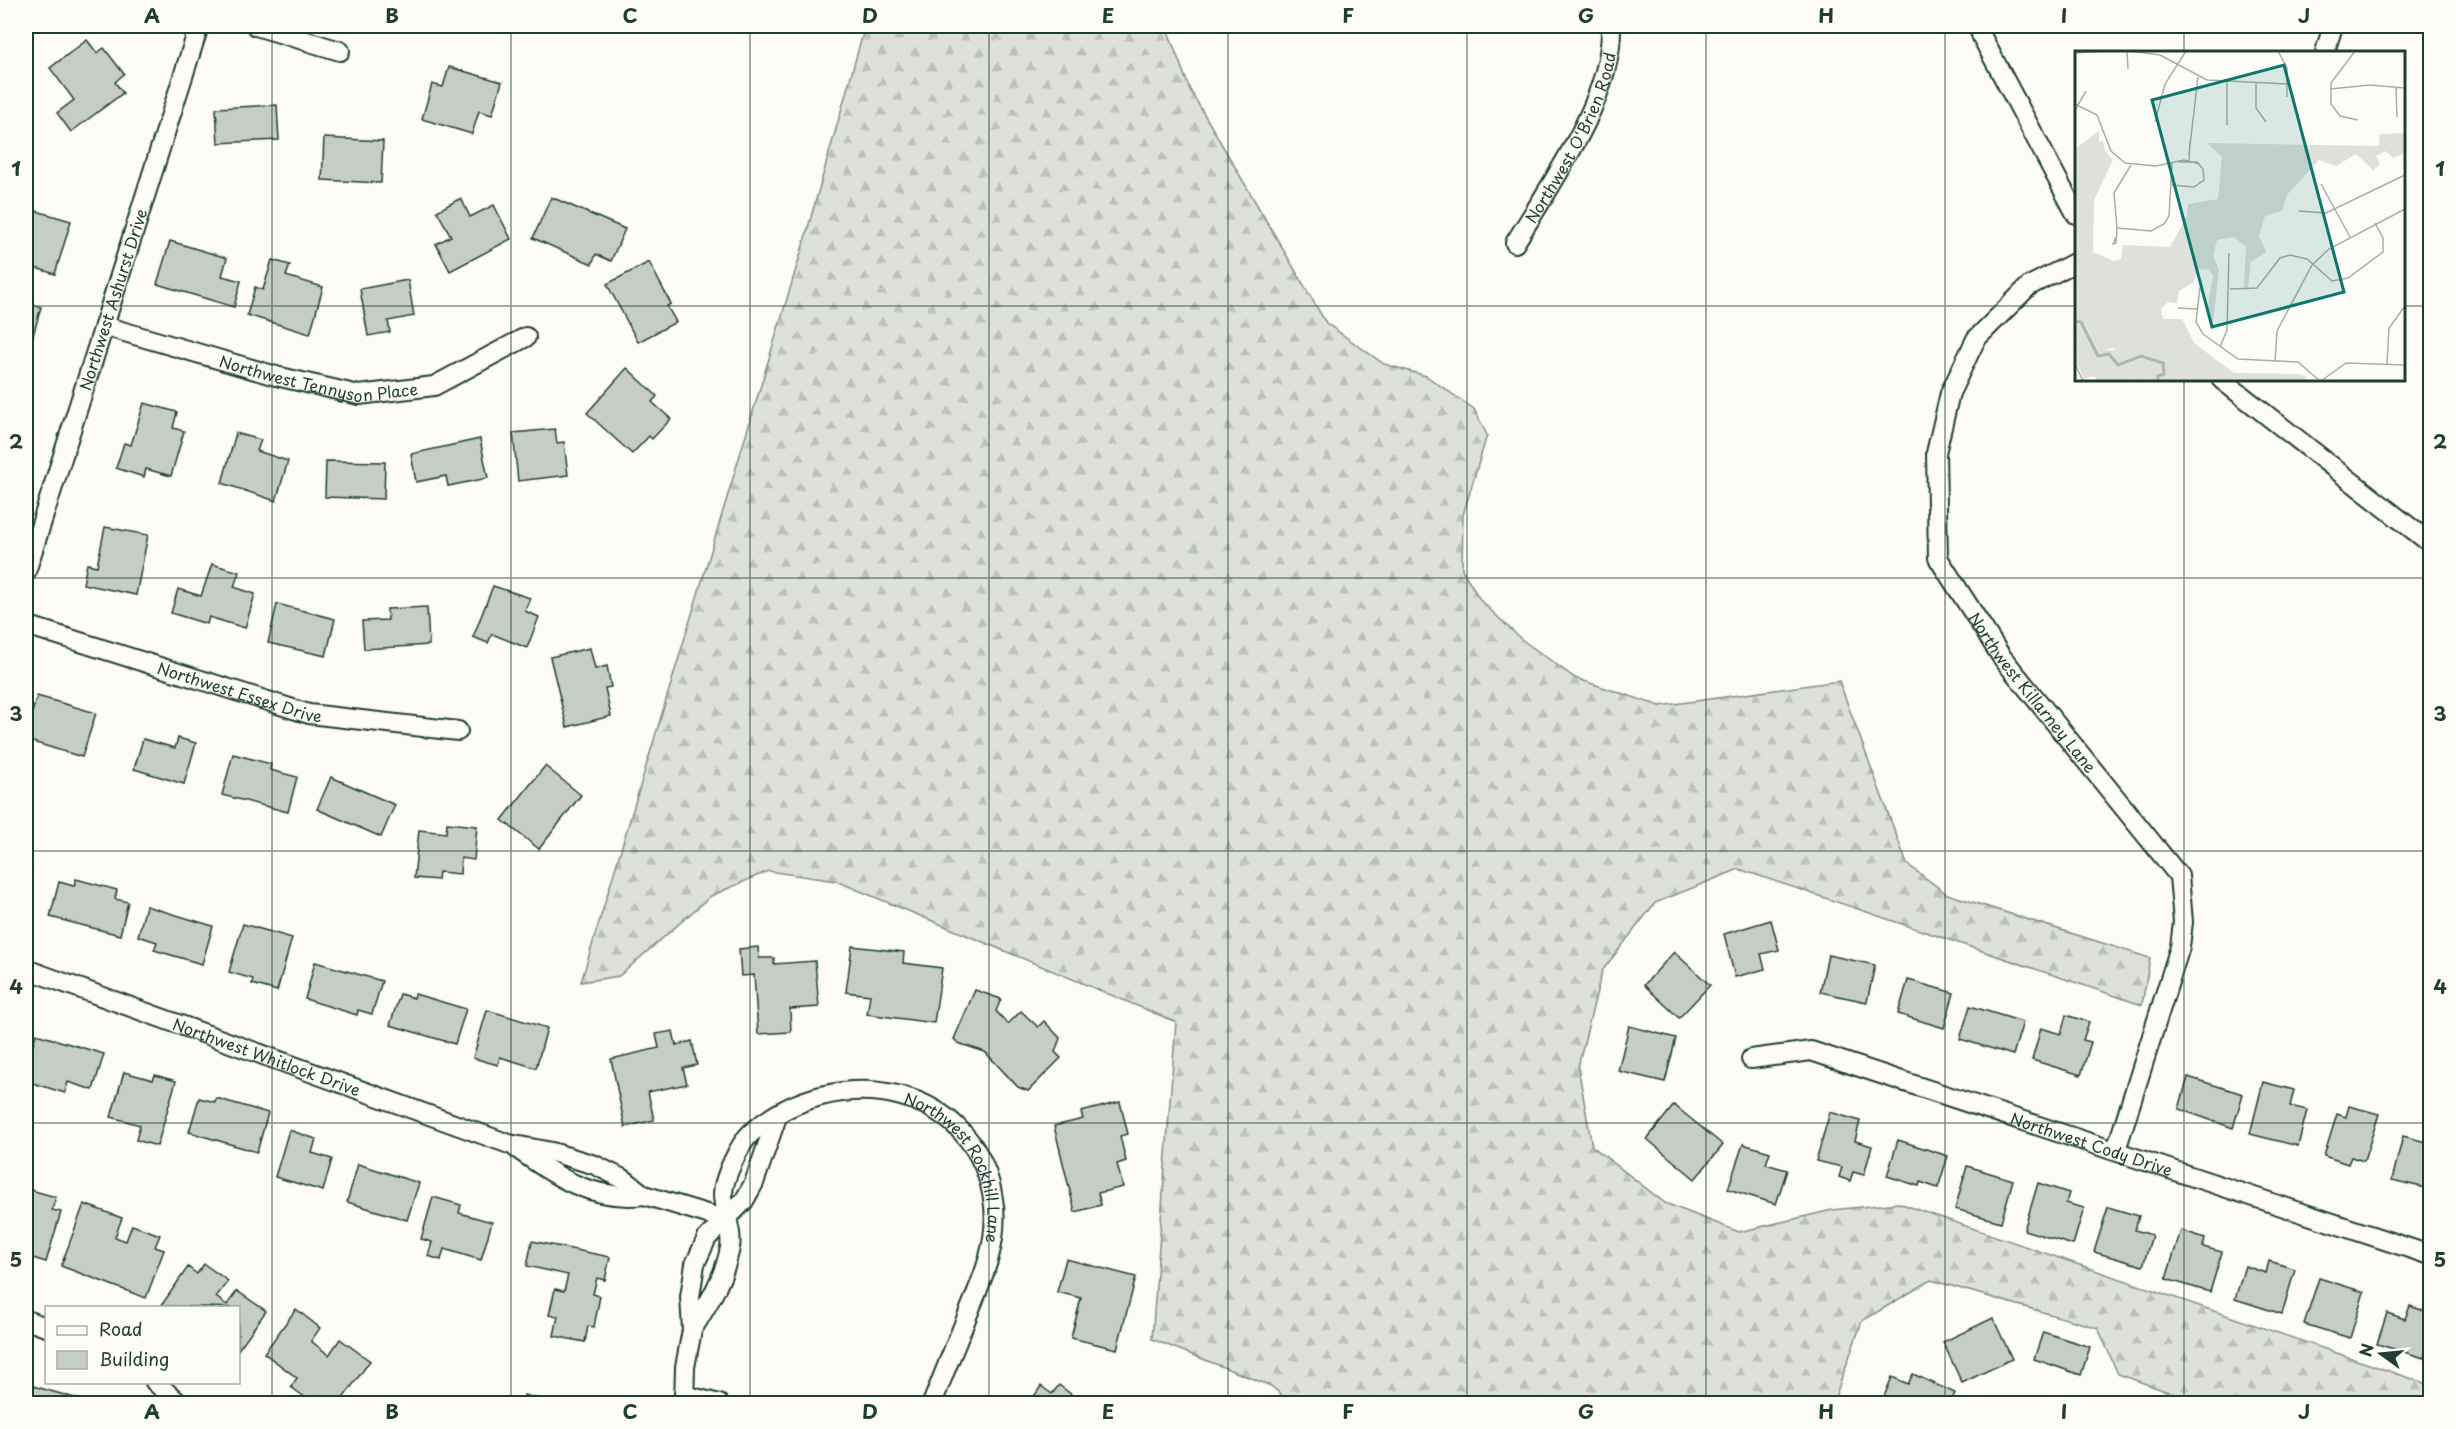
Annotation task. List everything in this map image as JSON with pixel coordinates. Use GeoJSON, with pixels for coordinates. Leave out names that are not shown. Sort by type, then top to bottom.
{"type":"FeatureCollection","features":[{"type":"Feature","properties":{"kind":"street","name":"Northwest Ashurst Drive"},"geometry":{"type":"LineString","coordinates":[[26,572],[199,26]]}},
{"type":"Feature","properties":{"kind":"street"},"geometry":{"type":"LineString","coordinates":[[256,26],[340,51]]}},
{"type":"Feature","properties":{"kind":"street","name":"Northwest O'Brien Road"},"geometry":{"type":"LineString","coordinates":[[1515,243],[1566,160],[1601,89],[1611,26]]}},
{"type":"Feature","properties":{"kind":"street"},"geometry":{"type":"LineString","coordinates":[[1978,26],[2075,212]]}},
{"type":"Feature","properties":{"kind":"street"},"geometry":{"type":"LineString","coordinates":[[2325,51],[2333,26]]}},
{"type":"Feature","properties":{"kind":"street","name":"Northwest Killarney Lane"},"geometry":{"type":"LineString","coordinates":[[2075,262],[2029,286],[1976,339],[1950,393],[1936,453],[1938,558],[2001,656],[2179,876],[2183,922],[2181,947],[2116,1150]]}},
{"type":"Feature","properties":{"kind":"street","name":"Northwest Tennyson Place"},"geometry":{"type":"LineString","coordinates":[[104,326],[276,376],[359,395],[434,386],[526,337]]}},
{"type":"Feature","properties":{"kind":"street"},"geometry":{"type":"LineString","coordinates":[[2223,381],[2430,543]]}},
{"type":"Feature","properties":{"kind":"street","name":"Northwest Essex Drive"},"geometry":{"type":"LineString","coordinates":[[26,625],[309,714],[458,731]]}},
{"type":"Feature","properties":{"kind":"street","name":"Northwest Whitlock Drive"},"geometry":{"type":"LineString","coordinates":[[26,969],[509,1144],[552,1152],[595,1165],[625,1180],[644,1195],[728,1220]]}},
{"type":"Feature","properties":{"kind":"street","name":"Northwest Cody Drive"},"geometry":{"type":"LineString","coordinates":[[1751,1059],[1811,1051],[2430,1254]]}},
{"type":"Feature","properties":{"kind":"street","name":"Northwest Rockhill Lane"},"geometry":{"type":"LineString","coordinates":[[692,1330],[713,1296],[723,1273],[730,1246],[723,1194],[730,1168],[750,1134],[778,1114],[805,1100],[834,1092],[879,1090],[902,1094],[927,1105],[948,1119],[965,1136],[988,1180],[994,1206],[993,1238],[987,1265],[932,1404]]}},
{"type":"Feature","properties":{"kind":"street"},"geometry":{"type":"LineString","coordinates":[[719,1404],[684,1399],[685,1367],[692,1330],[690,1297],[695,1264],[707,1238],[728,1220],[744,1201],[753,1183],[778,1114]]}},
{"type":"Feature","properties":{"kind":"street","name":"Northwest Whitlock Drive"},"geometry":{"type":"LineString","coordinates":[[509,1144],[561,1179],[578,1186],[622,1198],[644,1195]]}},
{"type":"Feature","properties":{"kind":"street"},"geometry":{"type":"LineString","coordinates":[[26,1320],[45,1327]]}},
{"type":"Feature","properties":{"kind":"street"},"geometry":{"type":"LineString","coordinates":[[156,1384],[180,1404]]}},
{"type":"Feature","properties":{"kind":"green space"},"geometry":{"type":"Polygon","coordinates":[[[865,26],[1166,26],[1190,90],[1326,323],[1384,364],[1426,376],[1474,409],[1487,435],[1463,515],[1462,569],[1480,600],[1521,639],[1575,678],[1660,706],[1839,681],[1907,864],[1947,894],[2150,958],[2142,1005],[1739,869],[1655,903],[1602,971],[1578,1067],[1592,1146],[1665,1203],[1739,1232],[1832,1210],[1899,1203],[2430,1385],[2430,1403],[2199,1403],[2118,1374],[2098,1328],[1931,1280],[1862,1321],[1833,1403],[1291,1403],[1271,1386],[1152,1339],[1176,1022],[836,881],[768,871],[711,896],[619,976],[581,982],[802,249],[865,26]]]}},
{"type":"Feature","properties":{"kind":"building"},"geometry":{"type":"Polygon","coordinates":[[[87,40],[97,53],[104,48],[124,74],[115,82],[123,93],[71,132],[57,113],[74,100],[50,68],[87,40]]]}},
{"type":"Feature","properties":{"kind":"building"},"geometry":{"type":"Polygon","coordinates":[[[449,67],[502,82],[492,115],[479,111],[472,134],[422,119],[432,84],[443,87],[449,67]]]}},
{"type":"Feature","properties":{"kind":"building"},"geometry":{"type":"Polygon","coordinates":[[[277,105],[279,140],[218,143],[216,108],[277,105]]]}},
{"type":"Feature","properties":{"kind":"building"},"geometry":{"type":"Polygon","coordinates":[[[324,138],[383,141],[381,183],[322,180],[324,138]]]}},
{"type":"Feature","properties":{"kind":"building"},"geometry":{"type":"Polygon","coordinates":[[[551,197],[625,229],[611,261],[596,254],[592,264],[533,238],[551,197]]]}},
{"type":"Feature","properties":{"kind":"building"},"geometry":{"type":"Polygon","coordinates":[[[461,198],[470,217],[494,205],[511,239],[450,271],[436,244],[451,236],[437,211],[461,198]]]}},
{"type":"Feature","properties":{"kind":"building"},"geometry":{"type":"Polygon","coordinates":[[[33,210],[71,221],[55,274],[26,265],[26,231],[33,210]]]}},
{"type":"Feature","properties":{"kind":"building"},"geometry":{"type":"Polygon","coordinates":[[[170,241],[227,258],[222,276],[241,281],[234,307],[157,284],[170,241]]]}},
{"type":"Feature","properties":{"kind":"building"},"geometry":{"type":"Polygon","coordinates":[[[272,260],[290,265],[286,276],[323,287],[310,334],[247,315],[255,287],[263,290],[272,260]]]}},
{"type":"Feature","properties":{"kind":"building"},"geometry":{"type":"Polygon","coordinates":[[[649,262],[671,304],[667,306],[676,322],[638,342],[607,284],[649,262]]]}},
{"type":"Feature","properties":{"kind":"building"},"geometry":{"type":"Polygon","coordinates":[[[408,280],[414,316],[388,321],[390,332],[368,336],[360,289],[408,280]]]}},
{"type":"Feature","properties":{"kind":"building"},"geometry":{"type":"Polygon","coordinates":[[[26,303],[41,307],[26,361],[26,303]]]}},
{"type":"Feature","properties":{"kind":"building"},"geometry":{"type":"Polygon","coordinates":[[[627,368],[657,396],[652,402],[671,419],[652,439],[649,436],[632,454],[587,413],[627,368]]]}},
{"type":"Feature","properties":{"kind":"building"},"geometry":{"type":"Polygon","coordinates":[[[144,403],[177,412],[173,428],[184,431],[171,476],[146,469],[144,477],[116,468],[124,443],[131,445],[144,403]]]}},
{"type":"Feature","properties":{"kind":"building"},"geometry":{"type":"Polygon","coordinates":[[[555,429],[557,443],[564,442],[568,475],[518,481],[513,433],[555,429]]]}},
{"type":"Feature","properties":{"kind":"building"},"geometry":{"type":"Polygon","coordinates":[[[236,433],[261,440],[257,451],[288,461],[276,501],[222,483],[236,433]]]}},
{"type":"Feature","properties":{"kind":"building"},"geometry":{"type":"Polygon","coordinates":[[[480,439],[488,478],[448,486],[446,476],[416,482],[411,454],[480,439]]]}},
{"type":"Feature","properties":{"kind":"building"},"geometry":{"type":"Polygon","coordinates":[[[326,461],[385,462],[384,499],[325,497],[326,461]]]}},
{"type":"Feature","properties":{"kind":"building"},"geometry":{"type":"Polygon","coordinates":[[[105,527],[148,535],[136,595],[83,584],[87,564],[97,566],[105,527]]]}},
{"type":"Feature","properties":{"kind":"building"},"geometry":{"type":"Polygon","coordinates":[[[212,564],[239,572],[234,587],[255,594],[245,628],[209,617],[207,624],[171,613],[178,589],[201,596],[212,564]]]}},
{"type":"Feature","properties":{"kind":"building"},"geometry":{"type":"Polygon","coordinates":[[[493,586],[530,598],[525,611],[539,617],[527,648],[492,634],[488,643],[473,637],[493,586]]]}},
{"type":"Feature","properties":{"kind":"building"},"geometry":{"type":"Polygon","coordinates":[[[277,604],[335,619],[326,656],[268,643],[277,604]]]}},
{"type":"Feature","properties":{"kind":"building"},"geometry":{"type":"Polygon","coordinates":[[[427,607],[429,645],[364,649],[362,621],[388,620],[387,609],[427,607]]]}},
{"type":"Feature","properties":{"kind":"building"},"geometry":{"type":"Polygon","coordinates":[[[590,648],[595,669],[607,666],[611,687],[605,688],[611,716],[567,727],[550,657],[590,648]]]}},
{"type":"Feature","properties":{"kind":"building"},"geometry":{"type":"Polygon","coordinates":[[[37,696],[96,713],[82,757],[26,740],[37,696]]]}},
{"type":"Feature","properties":{"kind":"building"},"geometry":{"type":"Polygon","coordinates":[[[178,738],[196,743],[184,784],[134,769],[143,739],[175,748],[178,738]]]}},
{"type":"Feature","properties":{"kind":"building"},"geometry":{"type":"Polygon","coordinates":[[[233,754],[271,764],[270,770],[297,777],[288,812],[222,795],[233,754]]]}},
{"type":"Feature","properties":{"kind":"building"},"geometry":{"type":"Polygon","coordinates":[[[545,766],[581,795],[539,849],[502,820],[545,766]]]}},
{"type":"Feature","properties":{"kind":"building"},"geometry":{"type":"Polygon","coordinates":[[[331,777],[395,805],[381,837],[317,809],[331,777]]]}},
{"type":"Feature","properties":{"kind":"building"},"geometry":{"type":"Polygon","coordinates":[[[447,823],[477,826],[474,860],[461,858],[460,874],[439,872],[438,880],[414,878],[419,830],[446,833],[447,823]]]}},
{"type":"Feature","properties":{"kind":"building"},"geometry":{"type":"Polygon","coordinates":[[[26,867],[32,869],[26,891],[26,867]]]}},
{"type":"Feature","properties":{"kind":"building"},"geometry":{"type":"Polygon","coordinates":[[[76,879],[117,890],[115,899],[128,902],[120,935],[50,917],[59,882],[74,886],[76,879]]]}},
{"type":"Feature","properties":{"kind":"building"},"geometry":{"type":"Polygon","coordinates":[[[146,906],[213,926],[202,964],[154,950],[157,942],[138,936],[146,906]]]}},
{"type":"Feature","properties":{"kind":"building"},"geometry":{"type":"Polygon","coordinates":[[[1771,920],[1779,950],[1761,954],[1765,969],[1735,977],[1724,934],[1771,920]]]}},
{"type":"Feature","properties":{"kind":"building"},"geometry":{"type":"Polygon","coordinates":[[[243,924],[292,938],[277,991],[252,984],[253,979],[229,972],[243,924]]]}},
{"type":"Feature","properties":{"kind":"building"},"geometry":{"type":"Polygon","coordinates":[[[852,946],[904,952],[903,963],[942,968],[934,1023],[867,1014],[870,995],[846,992],[852,946]]]}},
{"type":"Feature","properties":{"kind":"building"},"geometry":{"type":"Polygon","coordinates":[[[758,947],[759,958],[774,958],[774,964],[815,961],[819,1007],[790,1009],[791,1032],[758,1034],[754,975],[741,976],[739,949],[758,947]]]}},
{"type":"Feature","properties":{"kind":"building"},"geometry":{"type":"Polygon","coordinates":[[[1674,952],[1710,985],[1679,1018],[1644,985],[1674,952]]]}},
{"type":"Feature","properties":{"kind":"building"},"geometry":{"type":"Polygon","coordinates":[[[1828,955],[1875,965],[1867,1002],[1820,992],[1828,955]]]}},
{"type":"Feature","properties":{"kind":"building"},"geometry":{"type":"Polygon","coordinates":[[[315,962],[382,981],[372,1014],[358,1010],[357,1015],[305,999],[315,962]]]}},
{"type":"Feature","properties":{"kind":"building"},"geometry":{"type":"Polygon","coordinates":[[[1908,980],[1954,993],[1944,1028],[1898,1014],[1908,980]]]}},
{"type":"Feature","properties":{"kind":"building"},"geometry":{"type":"Polygon","coordinates":[[[975,990],[1001,999],[996,1011],[1008,1024],[1021,1011],[1038,1027],[1044,1021],[1060,1038],[1055,1052],[1061,1058],[1028,1091],[1018,1087],[985,1052],[958,1043],[954,1039],[975,990]]]}},
{"type":"Feature","properties":{"kind":"building"},"geometry":{"type":"Polygon","coordinates":[[[400,994],[414,998],[415,994],[466,1009],[455,1044],[390,1025],[400,994]]]}},
{"type":"Feature","properties":{"kind":"building"},"geometry":{"type":"Polygon","coordinates":[[[1970,1006],[2023,1022],[2013,1055],[1960,1039],[1970,1006]]]}},
{"type":"Feature","properties":{"kind":"building"},"geometry":{"type":"Polygon","coordinates":[[[487,1010],[547,1028],[536,1068],[500,1057],[498,1065],[473,1058],[487,1010]]]}},
{"type":"Feature","properties":{"kind":"building"},"geometry":{"type":"Polygon","coordinates":[[[2066,1015],[2089,1022],[2083,1040],[2091,1042],[2081,1075],[2032,1060],[2041,1028],[2061,1034],[2066,1015]]]}},
{"type":"Feature","properties":{"kind":"building"},"geometry":{"type":"Polygon","coordinates":[[[1629,1026],[1676,1038],[1665,1082],[1618,1071],[1629,1026]]]}},
{"type":"Feature","properties":{"kind":"building"},"geometry":{"type":"Polygon","coordinates":[[[673,1031],[676,1045],[692,1041],[697,1065],[683,1068],[687,1084],[648,1092],[654,1120],[625,1127],[611,1059],[659,1048],[656,1034],[673,1031]]]}},
{"type":"Feature","properties":{"kind":"building"},"geometry":{"type":"Polygon","coordinates":[[[36,1034],[104,1054],[93,1090],[68,1082],[65,1093],[26,1081],[26,1068],[36,1034]]]}},
{"type":"Feature","properties":{"kind":"building"},"geometry":{"type":"Polygon","coordinates":[[[124,1072],[153,1080],[155,1075],[176,1081],[157,1146],[136,1140],[140,1125],[111,1117],[124,1072]]]}},
{"type":"Feature","properties":{"kind":"building"},"geometry":{"type":"Polygon","coordinates":[[[2188,1077],[2243,1094],[2233,1128],[2179,1109],[2188,1077]]]}},
{"type":"Feature","properties":{"kind":"building"},"geometry":{"type":"Polygon","coordinates":[[[2263,1082],[2294,1090],[2290,1106],[2307,1110],[2298,1146],[2250,1134],[2263,1082]]]}},
{"type":"Feature","properties":{"kind":"building"},"geometry":{"type":"Polygon","coordinates":[[[199,1098],[215,1102],[216,1098],[268,1113],[257,1152],[189,1132],[199,1098]]]}},
{"type":"Feature","properties":{"kind":"building"},"geometry":{"type":"Polygon","coordinates":[[[1120,1102],[1128,1134],[1120,1136],[1126,1161],[1117,1164],[1123,1187],[1098,1193],[1101,1205],[1075,1212],[1054,1126],[1083,1119],[1081,1112],[1120,1102]]]}},
{"type":"Feature","properties":{"kind":"building"},"geometry":{"type":"Polygon","coordinates":[[[1674,1105],[1723,1145],[1695,1179],[1647,1139],[1674,1105]]]}},
{"type":"Feature","properties":{"kind":"building"},"geometry":{"type":"Polygon","coordinates":[[[2349,1106],[2379,1114],[2364,1161],[2351,1157],[2348,1164],[2324,1156],[2337,1114],[2346,1117],[2349,1106]]]}},
{"type":"Feature","properties":{"kind":"building"},"geometry":{"type":"Polygon","coordinates":[[[1830,1112],[1860,1121],[1855,1141],[1872,1146],[1864,1175],[1853,1172],[1850,1181],[1839,1177],[1842,1167],[1816,1161],[1830,1112]]]}},
{"type":"Feature","properties":{"kind":"building"},"geometry":{"type":"Polygon","coordinates":[[[289,1130],[316,1139],[312,1153],[332,1159],[323,1191],[275,1177],[289,1130]]]}},
{"type":"Feature","properties":{"kind":"building"},"geometry":{"type":"Polygon","coordinates":[[[2403,1136],[2430,1143],[2430,1189],[2392,1180],[2403,1136]]]}},
{"type":"Feature","properties":{"kind":"building"},"geometry":{"type":"Polygon","coordinates":[[[1898,1140],[1948,1156],[1938,1188],[1920,1182],[1919,1186],[1887,1176],[1898,1140]]]}},
{"type":"Feature","properties":{"kind":"building"},"geometry":{"type":"Polygon","coordinates":[[[1743,1144],[1770,1152],[1766,1164],[1787,1170],[1776,1204],[1728,1189],[1743,1144]]]}},
{"type":"Feature","properties":{"kind":"building"},"geometry":{"type":"Polygon","coordinates":[[[358,1164],[419,1183],[407,1220],[347,1202],[358,1164]]]}},
{"type":"Feature","properties":{"kind":"building"},"geometry":{"type":"Polygon","coordinates":[[[1967,1166],[2013,1180],[2001,1222],[1955,1209],[1967,1166]]]}},
{"type":"Feature","properties":{"kind":"building"},"geometry":{"type":"Polygon","coordinates":[[[2038,1183],[2069,1193],[2066,1203],[2084,1208],[2073,1245],[2024,1230],[2038,1183]]]}},
{"type":"Feature","properties":{"kind":"building"},"geometry":{"type":"Polygon","coordinates":[[[27,1189],[56,1197],[52,1210],[61,1212],[46,1262],[26,1256],[27,1189]]]}},
{"type":"Feature","properties":{"kind":"building"},"geometry":{"type":"Polygon","coordinates":[[[433,1197],[461,1205],[459,1213],[492,1222],[481,1260],[444,1249],[441,1260],[428,1256],[432,1242],[421,1239],[433,1197]]]}},
{"type":"Feature","properties":{"kind":"building"},"geometry":{"type":"Polygon","coordinates":[[[84,1204],[122,1218],[115,1237],[126,1241],[132,1225],[160,1235],[155,1247],[164,1250],[146,1298],[61,1266],[84,1204]]]}},
{"type":"Feature","properties":{"kind":"building"},"geometry":{"type":"Polygon","coordinates":[[[2108,1207],[2139,1216],[2135,1230],[2152,1235],[2143,1266],[2094,1252],[2108,1207]]]}},
{"type":"Feature","properties":{"kind":"building"},"geometry":{"type":"Polygon","coordinates":[[[2181,1230],[2205,1238],[2203,1247],[2222,1252],[2210,1292],[2166,1279],[2181,1230]]]}},
{"type":"Feature","properties":{"kind":"building"},"geometry":{"type":"Polygon","coordinates":[[[532,1241],[610,1257],[605,1280],[597,1278],[593,1294],[600,1296],[594,1327],[588,1326],[585,1342],[554,1336],[558,1316],[549,1315],[555,1289],[564,1291],[568,1275],[527,1266],[532,1241]]]}},
{"type":"Feature","properties":{"kind":"building"},"geometry":{"type":"Polygon","coordinates":[[[1066,1259],[1136,1277],[1117,1349],[1071,1338],[1081,1298],[1057,1292],[1066,1259]]]}},
{"type":"Feature","properties":{"kind":"building"},"geometry":{"type":"Polygon","coordinates":[[[2269,1261],[2295,1269],[2282,1314],[2235,1299],[2245,1266],[2266,1273],[2269,1261]]]}},
{"type":"Feature","properties":{"kind":"building"},"geometry":{"type":"Polygon","coordinates":[[[204,1264],[228,1281],[216,1297],[227,1305],[237,1291],[266,1311],[240,1347],[240,1306],[161,1306],[188,1267],[197,1274],[204,1264]]]}},
{"type":"Feature","properties":{"kind":"building"},"geometry":{"type":"Polygon","coordinates":[[[2319,1278],[2364,1292],[2350,1338],[2304,1324],[2319,1278]]]}},
{"type":"Feature","properties":{"kind":"building"},"geometry":{"type":"Polygon","coordinates":[[[2410,1306],[2430,1313],[2430,1337],[2424,1358],[2377,1344],[2387,1313],[2405,1319],[2410,1306]]]}},
{"type":"Feature","properties":{"kind":"building"},"geometry":{"type":"Polygon","coordinates":[[[296,1309],[320,1328],[311,1341],[329,1355],[340,1339],[370,1361],[339,1404],[331,1404],[319,1395],[313,1403],[291,1387],[297,1378],[264,1353],[296,1309]]]}},
{"type":"Feature","properties":{"kind":"building"},"geometry":{"type":"Polygon","coordinates":[[[1993,1318],[2012,1359],[1962,1383],[1943,1342],[1993,1318]]]}},
{"type":"Feature","properties":{"kind":"building"},"geometry":{"type":"Polygon","coordinates":[[[2043,1332],[2090,1347],[2081,1375],[2034,1359],[2043,1332]]]}},
{"type":"Feature","properties":{"kind":"building"},"geometry":{"type":"Polygon","coordinates":[[[1913,1374],[1955,1393],[1950,1404],[1881,1404],[1892,1377],[1908,1384],[1913,1374]]]}},
{"type":"Feature","properties":{"kind":"building"},"geometry":{"type":"Polygon","coordinates":[[[26,1384],[89,1402],[88,1404],[26,1404],[26,1384]]]}},
{"type":"Feature","properties":{"kind":"building"},"geometry":{"type":"Polygon","coordinates":[[[1059,1385],[1084,1404],[1029,1404],[1041,1386],[1052,1394],[1059,1385]]]}},
{"type":"Feature","properties":{"kind":"building"},"geometry":{"type":"Polygon","coordinates":[[[524,1395],[558,1404],[522,1404],[524,1395]]]}}]}
